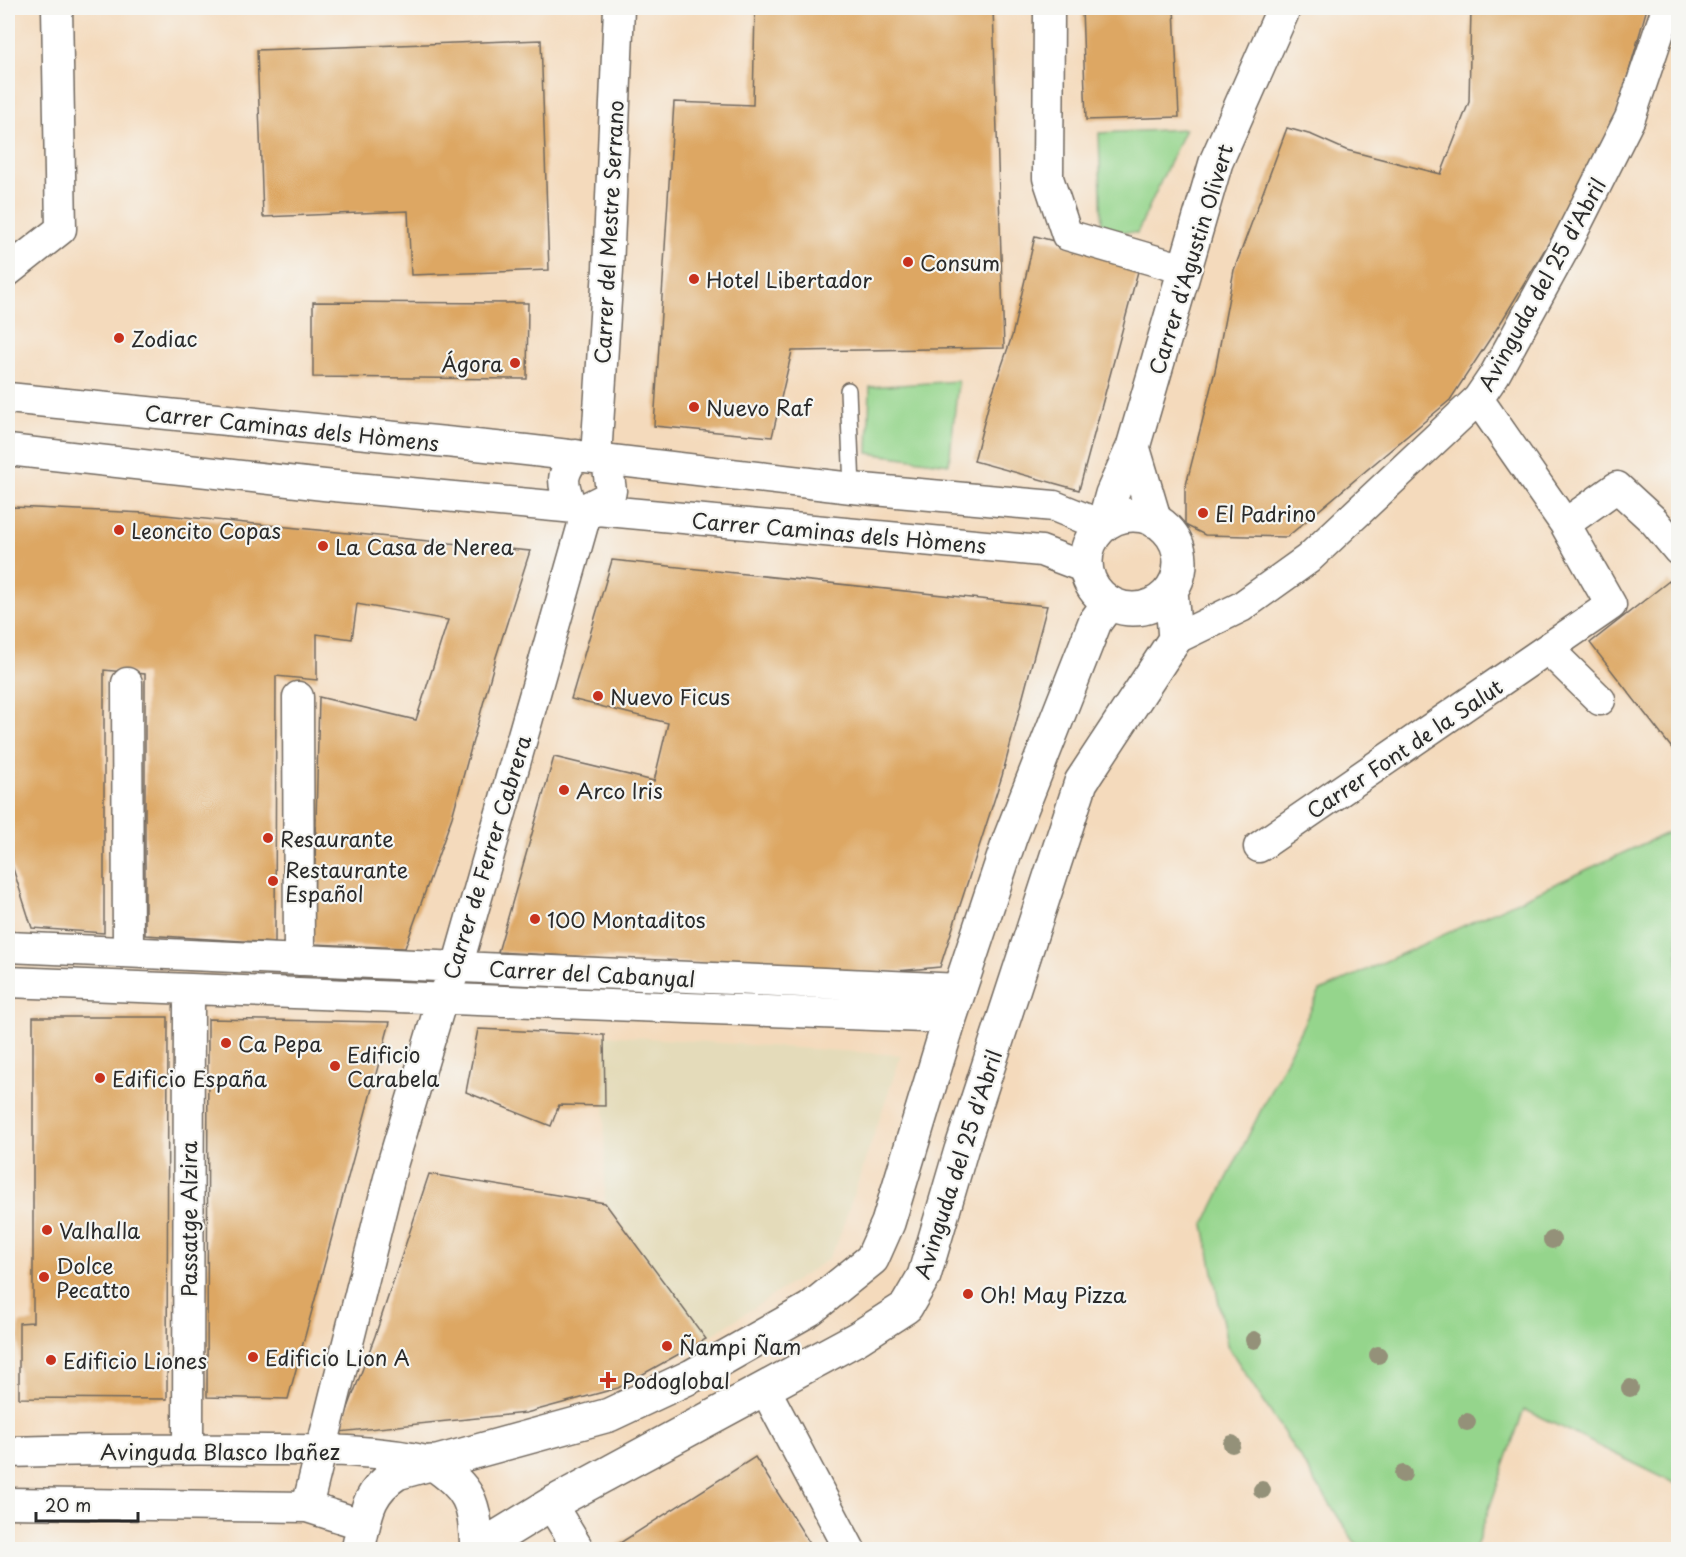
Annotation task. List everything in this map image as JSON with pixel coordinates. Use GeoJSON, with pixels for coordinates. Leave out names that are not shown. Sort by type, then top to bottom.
{"type":"FeatureCollection","features":[{"type":"Feature","properties":{"kind":"street"},"geometry":{"type":"LineString","coordinates":[[8,271],[61,229],[57,8]]}},
{"type":"Feature","properties":{"kind":"street","name":"Carrer del Mestre Serrano"},"geometry":{"type":"LineString","coordinates":[[593,457],[608,269],[619,8]]}},
{"type":"Feature","properties":{"kind":"street","name":"Carrer d'Agustin Olivert"},"geometry":{"type":"LineString","coordinates":[[1103,526],[1112,494],[1133,447],[1215,162],[1284,8]]}},
{"type":"Feature","properties":{"kind":"street","name":"Avinguda del 25 d'Abril"},"geometry":{"type":"LineString","coordinates":[[477,1549],[551,1504],[858,1338],[906,1307],[924,1276],[961,1150],[1081,782],[1175,639],[1242,607],[1308,559],[1478,399],[1496,374],[1630,118],[1667,8]]}},
{"type":"Feature","properties":{"kind":"street"},"geometry":{"type":"LineString","coordinates":[[1049,11],[1048,178],[1067,235],[1184,268]]}},
{"type":"Feature","properties":{"kind":"street","name":"Carrer Caminas dels Hòmens"},"geometry":{"type":"LineString","coordinates":[[8,398],[593,457],[852,488],[1054,506],[1103,526]]}},
{"type":"Feature","properties":{"kind":"street","name":"Carrer Font de la Salut"},"geometry":{"type":"LineString","coordinates":[[1259,847],[1611,605],[1565,524],[1478,399]]}},
{"type":"Feature","properties":{"kind":"street"},"geometry":{"type":"LineString","coordinates":[[1133,447],[1155,521]]}},
{"type":"Feature","properties":{"kind":"street","name":"Carrer Caminas dels Hòmens"},"geometry":{"type":"LineString","coordinates":[[8,450],[324,485],[1041,551],[1086,568]]}},
{"type":"Feature","properties":{"kind":"street"},"geometry":{"type":"LineString","coordinates":[[593,457],[611,491],[606,498],[579,507],[563,484],[563,473],[593,457]]}},
{"type":"Feature","properties":{"kind":"street"},"geometry":{"type":"LineString","coordinates":[[1565,524],[1617,487],[1654,521],[1678,550]]}},
{"type":"Feature","properties":{"kind":"street","name":"Carrer de Ferrer Cabrera"},"geometry":{"type":"LineString","coordinates":[[307,1507],[319,1450],[393,1162],[442,999],[457,967],[579,507]]}},
{"type":"Feature","properties":{"kind":"street"},"geometry":{"type":"LineString","coordinates":[[1133,515],[1155,521],[1167,530],[1176,543],[1179,558],[1178,574],[1171,590],[1164,599],[1142,608],[1131,609],[1109,603],[1098,594],[1090,582],[1086,568],[1086,552],[1093,538],[1103,526],[1112,520],[1133,515]]}},
{"type":"Feature","properties":{"kind":"street"},"geometry":{"type":"LineString","coordinates":[[1171,590],[1175,639]]}},
{"type":"Feature","properties":{"kind":"street"},"geometry":{"type":"LineString","coordinates":[[8,1503],[307,1507],[366,1541],[372,1497],[380,1484],[397,1473],[609,1415],[692,1376],[810,1309],[872,1259],[888,1223],[1010,838],[1095,622],[1109,603]]}},
{"type":"Feature","properties":{"kind":"street"},"geometry":{"type":"LineString","coordinates":[[1548,649],[1600,700]]}},
{"type":"Feature","properties":{"kind":"street"},"geometry":{"type":"LineString","coordinates":[[127,682],[128,952]]}},
{"type":"Feature","properties":{"kind":"street"},"geometry":{"type":"LineString","coordinates":[[298,697],[299,960]]}},
{"type":"Feature","properties":{"kind":"street","name":"Carrer del Cabanyal"},"geometry":{"type":"LineString","coordinates":[[8,947],[457,967],[956,1004]]}},
{"type":"Feature","properties":{"kind":"street","name":"Carrer del Cabanyal"},"geometry":{"type":"LineString","coordinates":[[8,982],[442,999],[956,1004]]}},
{"type":"Feature","properties":{"kind":"street","name":"Passatge Alzira"},"geometry":{"type":"LineString","coordinates":[[188,1449],[189,989]]}},
{"type":"Feature","properties":{"kind":"street"},"geometry":{"type":"LineString","coordinates":[[765,1389],[850,1550]]}},
{"type":"Feature","properties":{"kind":"street","name":"Avinguda Blasco Ibañez"},"geometry":{"type":"LineString","coordinates":[[8,1452],[188,1449],[319,1450],[397,1454],[431,1462]]}},
{"type":"Feature","properties":{"kind":"street"},"geometry":{"type":"LineString","coordinates":[[431,1462],[457,1481],[471,1502],[477,1549]]}},
{"type":"Feature","properties":{"kind":"street"},"geometry":{"type":"LineString","coordinates":[[551,1504],[579,1550]]}},
{"type":"Feature","properties":{"kind":"lane"},"geometry":{"type":"LineString","coordinates":[[848,390],[852,488]]}},
{"type":"Feature","properties":{"kind":"shaded area"},"geometry":{"type":"Polygon","coordinates":[[[604,1035],[901,1055],[837,1243],[827,1260],[706,1339],[605,1203],[604,1035]]]}},
{"type":"Feature","properties":{"kind":"green space"},"geometry":{"type":"Polygon","coordinates":[[[1185,129],[1137,233],[1102,230],[1099,133],[1185,129]]]}},
{"type":"Feature","properties":{"kind":"green space"},"geometry":{"type":"Polygon","coordinates":[[[958,381],[949,464],[868,453],[870,387],[958,381]]]}},
{"type":"Feature","properties":{"kind":"green space"},"geometry":{"type":"Polygon","coordinates":[[[1678,828],[1678,1485],[1524,1409],[1475,1549],[1359,1549],[1227,1345],[1204,1225],[1320,991],[1678,828]]]}},
{"type":"Feature","properties":{"kind":"building"},"geometry":{"type":"Polygon","coordinates":[[[755,8],[993,8],[1004,348],[792,351],[772,437],[654,426],[674,102],[753,105],[755,8]]]}},
{"type":"Feature","properties":{"kind":"building"},"geometry":{"type":"Polygon","coordinates":[[[1082,8],[1174,8],[1179,117],[1086,120],[1082,8]]]}},
{"type":"Feature","properties":{"kind":"building"},"geometry":{"type":"Polygon","coordinates":[[[1471,8],[1647,8],[1616,117],[1557,229],[1503,319],[1450,400],[1287,537],[1205,535],[1185,525],[1185,489],[1215,371],[1234,270],[1287,128],[1312,135],[1346,150],[1441,174],[1469,102],[1471,8]]]}},
{"type":"Feature","properties":{"kind":"building"},"geometry":{"type":"Polygon","coordinates":[[[541,40],[549,270],[411,275],[408,211],[263,217],[257,50],[541,40]]]}},
{"type":"Feature","properties":{"kind":"building"},"geometry":{"type":"Polygon","coordinates":[[[1035,236],[1140,264],[1079,490],[974,461],[989,403],[1012,336],[1035,236]]]}},
{"type":"Feature","properties":{"kind":"building"},"geometry":{"type":"Polygon","coordinates":[[[313,302],[528,303],[527,379],[313,377],[313,302]]]}},
{"type":"Feature","properties":{"kind":"building"},"geometry":{"type":"Polygon","coordinates":[[[13,507],[145,513],[530,551],[496,657],[452,817],[405,948],[313,944],[319,697],[416,720],[448,620],[357,604],[352,639],[317,634],[317,680],[276,676],[275,943],[145,935],[145,674],[104,670],[104,933],[32,928],[8,853],[8,533],[13,507]]]}},
{"type":"Feature","properties":{"kind":"building"},"geometry":{"type":"Polygon","coordinates":[[[612,560],[1047,606],[1002,776],[940,967],[876,973],[498,952],[554,757],[654,781],[668,723],[571,699],[612,560]]]}},
{"type":"Feature","properties":{"kind":"building"},"geometry":{"type":"Polygon","coordinates":[[[1669,581],[1678,594],[1678,756],[1590,643],[1669,581]]]}},
{"type":"Feature","properties":{"kind":"building"},"geometry":{"type":"Polygon","coordinates":[[[33,1017],[168,1017],[167,1399],[19,1398],[19,1323],[33,1322],[33,1017]]]}},
{"type":"Feature","properties":{"kind":"building"},"geometry":{"type":"Polygon","coordinates":[[[208,1019],[390,1022],[288,1399],[207,1397],[208,1019]]]}},
{"type":"Feature","properties":{"kind":"building"},"geometry":{"type":"Polygon","coordinates":[[[478,1029],[604,1035],[605,1106],[559,1105],[551,1126],[466,1092],[478,1029]]]}},
{"type":"Feature","properties":{"kind":"building"},"geometry":{"type":"Polygon","coordinates":[[[429,1174],[605,1203],[706,1339],[618,1388],[526,1413],[339,1432],[375,1336],[429,1174]]]}},
{"type":"Feature","properties":{"kind":"building"},"geometry":{"type":"Polygon","coordinates":[[[755,1457],[814,1550],[609,1550],[755,1457]]]}},
{"type":"Feature","properties":{"kind":"place","name":"Consum"},"geometry":{"type":"Point","coordinates":[908,262]}},
{"type":"Feature","properties":{"kind":"place","name":"Hotel Libertador"},"geometry":{"type":"Point","coordinates":[694,279]}},
{"type":"Feature","properties":{"kind":"place","name":"Zodiac"},"geometry":{"type":"Point","coordinates":[119,338]}},
{"type":"Feature","properties":{"kind":"place","name":"Ágora"},"geometry":{"type":"Point","coordinates":[515,363]}},
{"type":"Feature","properties":{"kind":"place","name":"Nuevo Raf"},"geometry":{"type":"Point","coordinates":[694,407]}},
{"type":"Feature","properties":{"kind":"place","name":"El Padrino"},"geometry":{"type":"Point","coordinates":[1203,513]}},
{"type":"Feature","properties":{"kind":"place","name":"Leoncito Copas"},"geometry":{"type":"Point","coordinates":[119,530]}},
{"type":"Feature","properties":{"kind":"place","name":"La Casa de Nerea"},"geometry":{"type":"Point","coordinates":[323,546]}},
{"type":"Feature","properties":{"kind":"place","name":"Nuevo Ficus"},"geometry":{"type":"Point","coordinates":[598,696]}},
{"type":"Feature","properties":{"kind":"place","name":"Arco Iris"},"geometry":{"type":"Point","coordinates":[564,790]}},
{"type":"Feature","properties":{"kind":"place","name":"Resaurante"},"geometry":{"type":"Point","coordinates":[268,838]}},
{"type":"Feature","properties":{"kind":"place","name":"Restaurante Español"},"geometry":{"type":"Point","coordinates":[273,881]}},
{"type":"Feature","properties":{"kind":"place","name":"100 Montaditos"},"geometry":{"type":"Point","coordinates":[535,919]}},
{"type":"Feature","properties":{"kind":"place","name":"Ca Pepa"},"geometry":{"type":"Point","coordinates":[226,1043]}},
{"type":"Feature","properties":{"kind":"place","name":"Edificio Carabela"},"geometry":{"type":"Point","coordinates":[335,1066]}},
{"type":"Feature","properties":{"kind":"place","name":"Edificio España"},"geometry":{"type":"Point","coordinates":[100,1078]}},
{"type":"Feature","properties":{"kind":"place","name":"Valhalla"},"geometry":{"type":"Point","coordinates":[47,1230]}},
{"type":"Feature","properties":{"kind":"place","name":"Dolce Pecatto"},"geometry":{"type":"Point","coordinates":[44,1277]}},
{"type":"Feature","properties":{"kind":"place","name":"Oh! May Pizza"},"geometry":{"type":"Point","coordinates":[968,1294]}},
{"type":"Feature","properties":{"kind":"place","name":"Ñampi Ñam"},"geometry":{"type":"Point","coordinates":[667,1346]}},
{"type":"Feature","properties":{"kind":"place","name":"Edificio Lion A"},"geometry":{"type":"Point","coordinates":[253,1357]}},
{"type":"Feature","properties":{"kind":"place","name":"Edificio Liones"},"geometry":{"type":"Point","coordinates":[51,1360]}},
{"type":"Feature","properties":{"kind":"place","name":"Podoglobal"},"geometry":{"type":"Point","coordinates":[608,1380]}}]}
